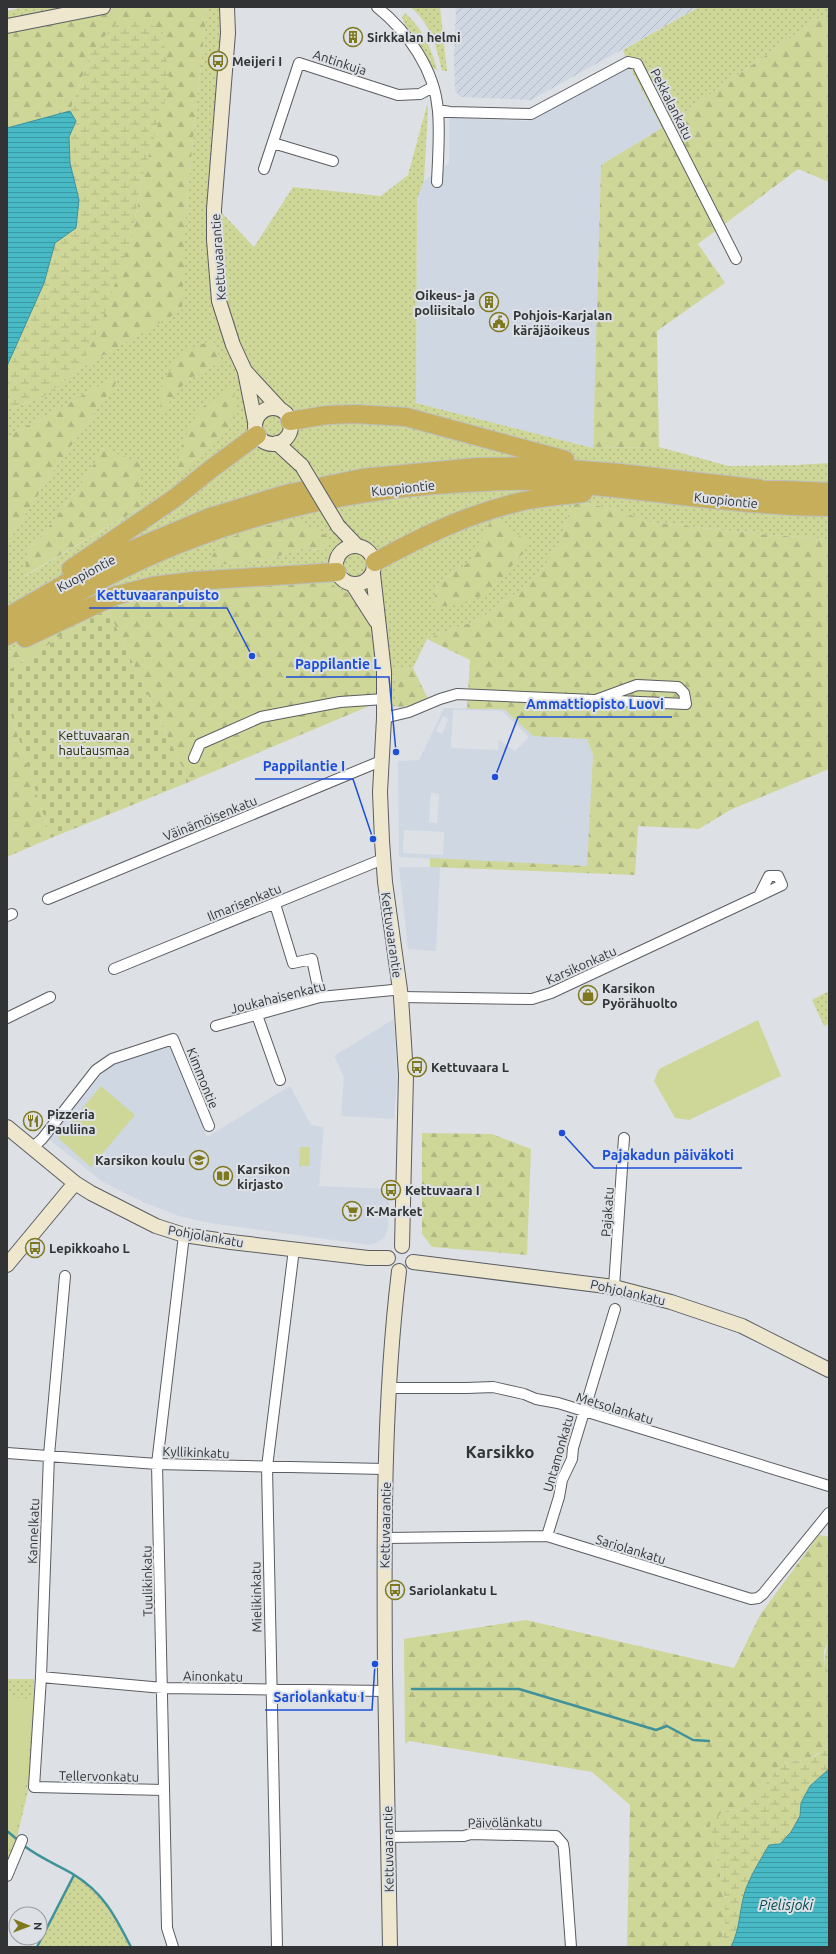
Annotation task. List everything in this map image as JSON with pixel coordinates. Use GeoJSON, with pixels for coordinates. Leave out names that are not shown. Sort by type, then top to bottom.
{"type":"FeatureCollection","features":[{"type":"Feature","properties":{"kind":"highway"},"geometry":{"type":"LineString","coordinates":[[287,421],[327,415],[355,414],[406,417],[510,446],[618,481]]}},
{"type":"Feature","properties":{"kind":"highway"},"geometry":{"type":"LineString","coordinates":[[7,614],[175,498],[256,429]]}},
{"type":"Feature","properties":{"kind":"highway","name":"Kuopiontie"},"geometry":{"type":"LineString","coordinates":[[7,618],[77,576],[134,548],[210,517],[286,494],[362,478],[476,467],[531,466],[761,504],[829,507]]}},
{"type":"Feature","properties":{"kind":"highway"},"geometry":{"type":"LineString","coordinates":[[374,568],[425,535],[468,516],[520,501],[618,481]]}},
{"type":"Feature","properties":{"kind":"highway","name":"Kuopiontie"},"geometry":{"type":"LineString","coordinates":[[7,636],[84,589],[140,561],[215,530],[289,508],[364,492],[477,482],[618,481],[829,492]]}},
{"type":"Feature","properties":{"kind":"highway"},"geometry":{"type":"LineString","coordinates":[[7,647],[46,627],[114,596],[153,586],[193,581],[337,572]]}},
{"type":"Feature","properties":{"kind":"street"},"geometry":{"type":"LineString","coordinates":[[7,26],[103,7]]}},
{"type":"Feature","properties":{"kind":"street","name":"Kettuvaarantie"},"geometry":{"type":"LineString","coordinates":[[227,7],[228,33],[214,209],[214,240],[219,301],[233,345],[245,371],[256,429]]}},
{"type":"Feature","properties":{"kind":"street","name":"Kettuvaarantie"},"geometry":{"type":"LineString","coordinates":[[222,116],[236,7]]}},
{"type":"Feature","properties":{"kind":"street"},"geometry":{"type":"LineString","coordinates":[[377,7],[391,18],[413,45],[423,61],[433,86],[438,110],[437,182]]}},
{"type":"Feature","properties":{"kind":"street","name":"Pekkalankatu"},"geometry":{"type":"LineString","coordinates":[[438,110],[532,114],[628,62],[637,64],[736,259]]}},
{"type":"Feature","properties":{"kind":"street","name":"Antinkuja"},"geometry":{"type":"LineString","coordinates":[[264,169],[299,63],[398,95],[420,94],[433,86]]}},
{"type":"Feature","properties":{"kind":"street"},"geometry":{"type":"LineString","coordinates":[[273,143],[333,161]]}},
{"type":"Feature","properties":{"kind":"street","name":"Kettuvaarantie"},"geometry":{"type":"LineString","coordinates":[[245,371],[287,421],[300,464],[338,526],[357,546]]}},
{"type":"Feature","properties":{"kind":"street"},"geometry":{"type":"LineString","coordinates":[[269,408],[287,421],[282,441],[277,443],[266,442],[256,429],[257,418],[264,410],[269,408]]}},
{"type":"Feature","properties":{"kind":"street","name":"Kettuvaarantie"},"geometry":{"type":"LineString","coordinates":[[277,443],[300,464]]}},
{"type":"Feature","properties":{"kind":"street","name":"Kettuvaarantie"},"geometry":{"type":"LineString","coordinates":[[338,526],[342,552]]}},
{"type":"Feature","properties":{"kind":"street"},"geometry":{"type":"LineString","coordinates":[[351,546],[357,546],[368,551],[374,568],[365,582],[353,585],[343,580],[337,572],[337,561],[342,552],[351,546]]}},
{"type":"Feature","properties":{"kind":"street","name":"Kettuvaarantie"},"geometry":{"type":"LineString","coordinates":[[374,568],[383,663],[384,699],[380,819],[406,1075],[402,1246]]}},
{"type":"Feature","properties":{"kind":"street","name":"Kettuvaarantie"},"geometry":{"type":"LineString","coordinates":[[353,585],[379,625]]}},
{"type":"Feature","properties":{"kind":"street"},"geometry":{"type":"LineString","coordinates":[[384,718],[409,712],[440,699],[457,694],[686,704],[684,693],[678,687],[637,685],[596,700]]}},
{"type":"Feature","properties":{"kind":"street"},"geometry":{"type":"LineString","coordinates":[[194,758],[200,744],[261,717],[340,702],[384,699]]}},
{"type":"Feature","properties":{"kind":"street","name":"Väinämöisenkatu"},"geometry":{"type":"LineString","coordinates":[[48,899],[381,761]]}},
{"type":"Feature","properties":{"kind":"street","name":"Ilmarisenkatu"},"geometry":{"type":"LineString","coordinates":[[114,969],[383,859]]}},
{"type":"Feature","properties":{"kind":"street","name":"Karsikonkatu"},"geometry":{"type":"LineString","coordinates":[[397,994],[532,999],[558,990],[759,896]]}},
{"type":"Feature","properties":{"kind":"street"},"geometry":{"type":"LineString","coordinates":[[275,904],[293,963],[312,959],[320,997]]}},
{"type":"Feature","properties":{"kind":"street","name":"Joukahaisenkatu"},"geometry":{"type":"LineString","coordinates":[[216,1026],[320,997],[397,994]]}},
{"type":"Feature","properties":{"kind":"street"},"geometry":{"type":"LineString","coordinates":[[7,1018],[50,997]]}},
{"type":"Feature","properties":{"kind":"street"},"geometry":{"type":"LineString","coordinates":[[257,1015],[280,1080]]}},
{"type":"Feature","properties":{"kind":"street","name":"Kimmontie"},"geometry":{"type":"LineString","coordinates":[[33,1147],[42,1139],[96,1070],[112,1059],[173,1039],[209,1126]]}},
{"type":"Feature","properties":{"kind":"street","name":"Pohjolankatu"},"geometry":{"type":"LineString","coordinates":[[7,1127],[33,1147],[74,1183],[91,1194],[156,1226],[184,1235],[368,1258],[388,1258]]}},
{"type":"Feature","properties":{"kind":"street","name":"Pajakatu"},"geometry":{"type":"LineString","coordinates":[[614,1287],[624,1138]]}},
{"type":"Feature","properties":{"kind":"street"},"geometry":{"type":"LineString","coordinates":[[7,1265],[74,1183]]}},
{"type":"Feature","properties":{"kind":"street","name":"Tuulikinkatu"},"geometry":{"type":"LineString","coordinates":[[173,1947],[167,1928],[158,1464],[184,1235]]}},
{"type":"Feature","properties":{"kind":"street"},"geometry":{"type":"LineString","coordinates":[[402,1246],[411,1251],[413,1262],[406,1270],[399,1271],[392,1267],[388,1258],[392,1249],[402,1246]]}},
{"type":"Feature","properties":{"kind":"street","name":"Mielikinkatu"},"geometry":{"type":"LineString","coordinates":[[277,1947],[267,1467],[294,1249]]}},
{"type":"Feature","properties":{"kind":"street","name":"Pohjolankatu"},"geometry":{"type":"LineString","coordinates":[[413,1262],[614,1287],[671,1302],[742,1326],[829,1370]]}},
{"type":"Feature","properties":{"kind":"street","name":"Kettuvaarantie"},"geometry":{"type":"LineString","coordinates":[[390,1947],[387,1837],[384,1538],[385,1469],[395,1307],[399,1271]]}},
{"type":"Feature","properties":{"kind":"street","name":"Kannelkatu"},"geometry":{"type":"LineString","coordinates":[[34,1788],[41,1677],[48,1455],[65,1276]]}},
{"type":"Feature","properties":{"kind":"street","name":"Untamonkatu"},"geometry":{"type":"LineString","coordinates":[[547,1536],[559,1496],[562,1480],[569,1467],[615,1309]]}},
{"type":"Feature","properties":{"kind":"street","name":"Metsolankatu"},"geometry":{"type":"LineString","coordinates":[[390,1388],[493,1387],[524,1394],[536,1399],[549,1400],[829,1486]]}},
{"type":"Feature","properties":{"kind":"street","name":"Kyllikinkatu"},"geometry":{"type":"LineString","coordinates":[[7,1453],[158,1464],[385,1469]]}},
{"type":"Feature","properties":{"kind":"street","name":"Sariolankatu"},"geometry":{"type":"LineString","coordinates":[[384,1538],[547,1536],[751,1599],[758,1598],[763,1594],[829,1513]]}},
{"type":"Feature","properties":{"kind":"street","name":"Ainonkatu"},"geometry":{"type":"LineString","coordinates":[[41,1677],[163,1688],[386,1691]]}},
{"type":"Feature","properties":{"kind":"street","name":"Tellervonkatu"},"geometry":{"type":"LineString","coordinates":[[34,1788],[164,1790]]}},
{"type":"Feature","properties":{"kind":"street","name":"Päivölänkatu"},"geometry":{"type":"LineString","coordinates":[[387,1837],[464,1836],[471,1834],[556,1836],[563,1844],[564,1850],[571,1947]]}},
{"type":"Feature","properties":{"kind":"street"},"geometry":{"type":"LineString","coordinates":[[7,1876],[22,1840]]}},
{"type":"Feature","properties":{"kind":"shaded area"},"geometry":{"type":"Polygon","coordinates":[[[456,7],[699,7],[531,100],[460,97],[455,90],[454,57],[456,7]]]}},
{"type":"Feature","properties":{"kind":"shaded area"},"geometry":{"type":"Polygon","coordinates":[[[629,66],[662,128],[601,165],[593,448],[416,403],[417,199],[424,181],[449,163],[449,118],[527,121],[629,66]]]}},
{"type":"Feature","properties":{"kind":"shaded area"},"geometry":{"type":"Polygon","coordinates":[[[444,708],[504,709],[533,736],[587,739],[593,755],[587,866],[399,857],[398,761],[419,760],[444,708]],[[453,710],[451,748],[498,750],[499,740],[515,751],[529,737],[502,711],[453,710]],[[443,716],[436,731],[442,734],[449,719],[443,716]],[[431,793],[429,822],[437,823],[439,794],[431,793]],[[404,830],[403,853],[443,855],[444,832],[404,830]]]}},
{"type":"Feature","properties":{"kind":"shaded area"},"geometry":{"type":"Polygon","coordinates":[[[399,867],[440,867],[436,951],[408,949],[399,867]]]}},
{"type":"Feature","properties":{"kind":"shaded area"},"geometry":{"type":"Polygon","coordinates":[[[394,1019],[397,1080],[394,1119],[341,1116],[344,1077],[334,1056],[394,1019]]]}},
{"type":"Feature","properties":{"kind":"shaded area","name":"Karsikon koulu"},"geometry":{"type":"Polygon","coordinates":[[[170,1045],[207,1137],[290,1086],[311,1125],[324,1127],[319,1186],[390,1189],[388,1228],[384,1238],[377,1243],[369,1245],[210,1223],[179,1216],[143,1202],[103,1182],[49,1139],[110,1066],[117,1062],[170,1045]]]}},
{"type":"Feature","properties":{"kind":"green space"},"geometry":{"type":"Polygon","coordinates":[[[24,7],[120,7],[7,32],[7,11],[24,7]]]}},
{"type":"Feature","properties":{"kind":"green space"},"geometry":{"type":"Polygon","coordinates":[[[120,7],[207,7],[187,198],[182,310],[81,368],[132,236],[143,175],[90,55],[70,111],[7,128],[7,32],[120,7]]]}},
{"type":"Feature","properties":{"kind":"green space"},"geometry":{"type":"Polygon","coordinates":[[[207,7],[223,7],[222,35],[207,197],[254,247],[293,187],[381,196],[408,175],[427,105],[424,181],[417,199],[416,403],[593,448],[659,447],[729,466],[829,463],[829,539],[769,535],[650,522],[614,509],[573,501],[557,548],[540,572],[515,594],[480,619],[427,639],[413,668],[394,670],[396,697],[399,707],[374,704],[350,594],[338,589],[324,577],[155,590],[47,630],[7,652],[7,543],[52,473],[122,374],[7,437],[7,410],[44,397],[81,368],[181,310],[187,198],[207,7]],[[213,340],[185,382],[220,361],[213,340]],[[103,448],[86,477],[54,520],[29,550],[24,577],[140,508],[103,448]],[[327,537],[217,565],[266,560],[301,549],[324,550],[327,537]],[[469,562],[437,584],[433,608],[469,562]]]}},
{"type":"Feature","properties":{"kind":"green space"},"geometry":{"type":"Polygon","coordinates":[[[410,7],[440,7],[447,71],[442,71],[438,53],[428,28],[417,13],[410,7]]]}},
{"type":"Feature","properties":{"kind":"green space"},"geometry":{"type":"Polygon","coordinates":[[[699,7],[829,7],[829,11],[662,128],[629,66],[623,50],[699,7]]]}},
{"type":"Feature","properties":{"kind":"green space"},"geometry":{"type":"Polygon","coordinates":[[[829,11],[829,182],[798,169],[698,244],[725,283],[657,331],[659,447],[593,448],[601,165],[662,128],[829,11]]]}},
{"type":"Feature","properties":{"kind":"green space"},"geometry":{"type":"Polygon","coordinates":[[[405,13],[417,25],[426,39],[437,70],[432,68],[413,34],[405,25],[402,17],[405,13]]]}},
{"type":"Feature","properties":{"kind":"green space"},"geometry":{"type":"Polygon","coordinates":[[[137,20],[162,29],[170,84],[143,175],[132,236],[103,318],[81,368],[44,397],[7,410],[7,366],[44,283],[55,243],[76,228],[79,200],[70,163],[69,137],[76,121],[70,111],[90,55],[115,23],[137,20]]]}},
{"type":"Feature","properties":{"kind":"green space"},"geometry":{"type":"Polygon","coordinates":[[[213,340],[220,361],[185,382],[160,415],[162,382],[183,351],[213,340]]]}},
{"type":"Feature","properties":{"kind":"green space"},"geometry":{"type":"Polygon","coordinates":[[[123,373],[52,473],[7,543],[7,437],[123,373]]]}},
{"type":"Feature","properties":{"kind":"green space"},"geometry":{"type":"Polygon","coordinates":[[[232,386],[236,405],[231,428],[180,478],[177,464],[185,436],[201,408],[232,386]]]}},
{"type":"Feature","properties":{"kind":"green space"},"geometry":{"type":"Polygon","coordinates":[[[103,448],[140,463],[140,508],[23,577],[29,550],[54,520],[86,477],[103,448]]]}},
{"type":"Feature","properties":{"kind":"green space"},"geometry":{"type":"Polygon","coordinates":[[[573,501],[614,509],[650,522],[769,535],[829,539],[829,769],[730,810],[699,829],[638,826],[635,875],[430,867],[430,858],[587,866],[593,755],[587,739],[533,736],[504,709],[467,709],[470,660],[427,639],[480,619],[515,594],[540,572],[557,548],[573,501]]]}},
{"type":"Feature","properties":{"kind":"green space"},"geometry":{"type":"Polygon","coordinates":[[[494,515],[530,544],[492,590],[472,601],[433,608],[437,584],[469,562],[494,515]]]}},
{"type":"Feature","properties":{"kind":"green space"},"geometry":{"type":"Polygon","coordinates":[[[299,520],[327,536],[328,545],[324,550],[301,549],[266,560],[217,565],[212,556],[222,541],[258,527],[299,520]]]}},
{"type":"Feature","properties":{"kind":"green space"},"geometry":{"type":"Polygon","coordinates":[[[324,577],[338,589],[350,594],[365,614],[371,632],[375,681],[374,704],[189,782],[107,608],[7,671],[7,652],[47,630],[155,590],[324,577]]]}},
{"type":"Feature","properties":{"kind":"green space","name":"Kettuvaaran hautausmaa"},"geometry":{"type":"Polygon","coordinates":[[[107,608],[189,782],[51,838],[7,702],[7,671],[107,608]]]}},
{"type":"Feature","properties":{"kind":"green space"},"geometry":{"type":"Polygon","coordinates":[[[413,668],[430,703],[399,707],[396,697],[394,670],[413,668]]]}},
{"type":"Feature","properties":{"kind":"green space"},"geometry":{"type":"Polygon","coordinates":[[[7,702],[51,838],[7,857],[7,702]]]}},
{"type":"Feature","properties":{"kind":"green space"},"geometry":{"type":"Polygon","coordinates":[[[829,991],[829,1024],[824,1026],[812,1000],[829,991]]]}},
{"type":"Feature","properties":{"kind":"green space"},"geometry":{"type":"Polygon","coordinates":[[[758,1020],[781,1076],[689,1120],[675,1118],[654,1081],[659,1069],[758,1020]]]}},
{"type":"Feature","properties":{"kind":"green space"},"geometry":{"type":"Polygon","coordinates":[[[101,1086],[135,1115],[91,1167],[58,1138],[101,1086]]]}},
{"type":"Feature","properties":{"kind":"green space"},"geometry":{"type":"Polygon","coordinates":[[[422,1133],[492,1134],[531,1149],[527,1255],[432,1247],[422,1234],[422,1133]]]}},
{"type":"Feature","properties":{"kind":"green space"},"geometry":{"type":"Polygon","coordinates":[[[300,1147],[310,1147],[309,1166],[299,1166],[300,1147]]]}},
{"type":"Feature","properties":{"kind":"green space"},"geometry":{"type":"Polygon","coordinates":[[[819,1535],[829,1537],[829,1640],[824,1651],[825,1671],[829,1692],[829,1741],[824,1750],[808,1759],[783,1763],[746,1807],[722,1812],[715,1850],[725,1899],[725,1925],[720,1947],[627,1947],[630,1805],[592,1772],[409,1741],[405,1744],[404,1639],[526,1620],[734,1668],[760,1615],[819,1535]]]}},
{"type":"Feature","properties":{"kind":"green space"},"geometry":{"type":"Polygon","coordinates":[[[829,1640],[829,1692],[825,1672],[825,1653],[829,1640]]]}},
{"type":"Feature","properties":{"kind":"green space"},"geometry":{"type":"Polygon","coordinates":[[[7,1679],[34,1679],[31,1779],[18,1833],[7,1866],[7,1679]]]}},
{"type":"Feature","properties":{"kind":"green space"},"geometry":{"type":"Polygon","coordinates":[[[7,1697],[31,1699],[27,1774],[21,1811],[11,1847],[7,1845],[7,1697]]]}},
{"type":"Feature","properties":{"kind":"green space"},"geometry":{"type":"Polygon","coordinates":[[[829,1741],[829,1769],[810,1786],[801,1803],[800,1816],[791,1832],[780,1844],[769,1845],[746,1888],[736,1934],[731,1947],[720,1947],[725,1925],[725,1899],[710,1825],[722,1812],[746,1807],[783,1763],[804,1760],[816,1756],[829,1741]]]}},
{"type":"Feature","properties":{"kind":"green space"},"geometry":{"type":"Polygon","coordinates":[[[74,1875],[102,1899],[114,1916],[131,1947],[37,1947],[48,1946],[48,1926],[74,1875]]]}},
{"type":"Feature","properties":{"kind":"water"},"geometry":{"type":"Polygon","coordinates":[[[70,111],[76,121],[69,137],[70,163],[79,200],[76,228],[55,243],[44,283],[7,366],[7,128],[70,111]]]}},
{"type":"Feature","properties":{"kind":"water","name":"Pielisjoki"},"geometry":{"type":"Polygon","coordinates":[[[829,1769],[829,1947],[731,1947],[738,1927],[744,1895],[755,1869],[769,1845],[780,1844],[791,1832],[800,1816],[801,1803],[810,1786],[829,1769]]]}},
{"type":"Feature","properties":{"kind":"waterway"},"geometry":{"type":"LineString","coordinates":[[412,1689],[519,1689],[656,1730],[667,1726],[693,1740],[709,1741]]}},
{"type":"Feature","properties":{"kind":"waterway"},"geometry":{"type":"LineString","coordinates":[[7,1831],[19,1841]]}},
{"type":"Feature","properties":{"kind":"waterway"},"geometry":{"type":"LineString","coordinates":[[23,1845],[41,1857],[73,1874],[93,1889],[114,1915],[131,1947]]}},
{"type":"Feature","properties":{"kind":"waterway"},"geometry":{"type":"LineString","coordinates":[[37,1947],[74,1875]]}},
{"type":"Feature","properties":{"kind":"place","name":"Sirkkalan helmi"},"geometry":{"type":"Point","coordinates":[353,37]}},
{"type":"Feature","properties":{"kind":"place","name":"Meijeri I"},"geometry":{"type":"Point","coordinates":[218,61]}},
{"type":"Feature","properties":{"kind":"place","name":"Oikeus- ja poliisitalo"},"geometry":{"type":"Point","coordinates":[489,302]}},
{"type":"Feature","properties":{"kind":"place","name":"Pohjois-Karjalan käräjäoikeus"},"geometry":{"type":"Point","coordinates":[499,322]}},
{"type":"Feature","properties":{"kind":"place","name":"Kettuvaaranpuisto"},"geometry":{"type":"Point","coordinates":[252,656]}},
{"type":"Feature","properties":{"kind":"place","name":"Pappilantie L"},"geometry":{"type":"Point","coordinates":[396,752]}},
{"type":"Feature","properties":{"kind":"place","name":"Ammattiopisto Luovi"},"geometry":{"type":"Point","coordinates":[495,777]}},
{"type":"Feature","properties":{"kind":"place","name":"Pappilantie I"},"geometry":{"type":"Point","coordinates":[373,839]}},
{"type":"Feature","properties":{"kind":"place","name":"Karsikon Pyörähuolto"},"geometry":{"type":"Point","coordinates":[588,995]}},
{"type":"Feature","properties":{"kind":"place","name":"Kettuvaara L"},"geometry":{"type":"Point","coordinates":[417,1067]}},
{"type":"Feature","properties":{"kind":"place","name":"Pizzeria Pauliina"},"geometry":{"type":"Point","coordinates":[33,1121]}},
{"type":"Feature","properties":{"kind":"place","name":"Pajakadun päiväkoti"},"geometry":{"type":"Point","coordinates":[562,1133]}},
{"type":"Feature","properties":{"kind":"place","name":"Karsikon koulu"},"geometry":{"type":"Point","coordinates":[199,1160]}},
{"type":"Feature","properties":{"kind":"place","name":"Karsikon kirjasto"},"geometry":{"type":"Point","coordinates":[223,1176]}},
{"type":"Feature","properties":{"kind":"place","name":"Kettuvaara I"},"geometry":{"type":"Point","coordinates":[391,1190]}},
{"type":"Feature","properties":{"kind":"place","name":"K-Market"},"geometry":{"type":"Point","coordinates":[352,1211]}},
{"type":"Feature","properties":{"kind":"place","name":"Lepikkoaho L"},"geometry":{"type":"Point","coordinates":[35,1248]}},
{"type":"Feature","properties":{"kind":"place","name":"Sariolankatu L"},"geometry":{"type":"Point","coordinates":[395,1590]}},
{"type":"Feature","properties":{"kind":"place","name":"Sariolankatu I"},"geometry":{"type":"Point","coordinates":[375,1664]}},
{"type":"Feature","properties":{"kind":"district","name":"Karsikko"},"geometry":{"type":"Point","coordinates":[500,1452]}}]}
